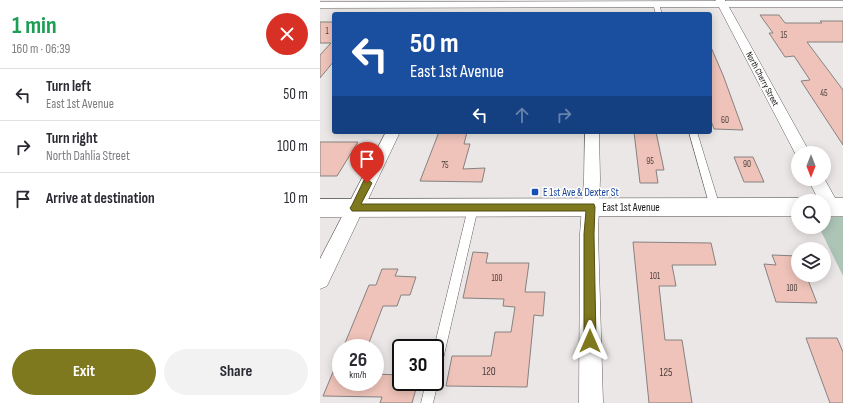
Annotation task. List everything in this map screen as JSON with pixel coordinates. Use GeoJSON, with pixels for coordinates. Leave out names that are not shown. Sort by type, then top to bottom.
{"type":"FeatureCollection","features":[{"type":"Feature","properties":{"kind":"street"},"geometry":{"type":"LineString","coordinates":[[322,4],[590,6],[657,9],[721,2],[843,4]]}},
{"type":"Feature","properties":{"kind":"street","name":"North Cherry Street"},"geometry":{"type":"LineString","coordinates":[[721,2],[798,146]]}},
{"type":"Feature","properties":{"kind":"street"},"geometry":{"type":"LineString","coordinates":[[320,279],[392,134]]}},
{"type":"Feature","properties":{"kind":"street"},"geometry":{"type":"LineString","coordinates":[[591,403],[589,234],[592,134]]}},
{"type":"Feature","properties":{"kind":"street"},"geometry":{"type":"LineString","coordinates":[[820,186],[833,206]]}},
{"type":"Feature","properties":{"kind":"street","name":"East 1st Avenue"},"geometry":{"type":"LineString","coordinates":[[320,208],[791,207]]}},
{"type":"Feature","properties":{"kind":"lane"},"geometry":{"type":"LineString","coordinates":[[694,134],[715,207]]}},
{"type":"Feature","properties":{"kind":"lane"},"geometry":{"type":"LineString","coordinates":[[442,339],[473,208]]}},
{"type":"Feature","properties":{"kind":"lane"},"geometry":{"type":"LineString","coordinates":[[427,403],[430,391]]}},
{"type":"Feature","properties":{"kind":"green space"},"geometry":{"type":"Polygon","coordinates":[[[831,217],[843,217],[843,276],[831,252],[831,242],[826,242],[822,234],[831,234],[831,217]]]}},
{"type":"Feature","properties":{"kind":"building"},"geometry":{"type":"Polygon","coordinates":[[[760,15],[779,15],[785,23],[822,23],[820,21],[843,21],[843,42],[807,42],[843,90],[843,145],[801,81],[810,80],[794,56],[785,57],[769,33],[773,33],[760,15]]]}},
{"type":"Feature","properties":{"kind":"building"},"geometry":{"type":"Polygon","coordinates":[[[320,22],[332,22],[332,63],[320,78],[320,55],[331,43],[320,43],[320,22]]]}},
{"type":"Feature","properties":{"kind":"building"},"geometry":{"type":"Polygon","coordinates":[[[712,50],[743,130],[714,129],[712,124],[712,50]]]}},
{"type":"Feature","properties":{"kind":"building"},"geometry":{"type":"Polygon","coordinates":[[[438,134],[466,134],[464,144],[470,144],[463,169],[485,168],[482,182],[420,181],[438,134]]]}},
{"type":"Feature","properties":{"kind":"building"},"geometry":{"type":"Polygon","coordinates":[[[634,134],[656,134],[664,170],[656,170],[658,183],[640,183],[634,134]]]}},
{"type":"Feature","properties":{"kind":"building"},"geometry":{"type":"Polygon","coordinates":[[[320,142],[358,142],[337,176],[320,176],[320,142]]]}},
{"type":"Feature","properties":{"kind":"building"},"geometry":{"type":"Polygon","coordinates":[[[734,157],[753,157],[764,182],[744,182],[734,157]]]}},
{"type":"Feature","properties":{"kind":"building"},"geometry":{"type":"Polygon","coordinates":[[[633,242],[711,243],[716,265],[672,265],[676,286],[659,286],[665,340],[682,340],[692,403],[649,403],[633,242]]]}},
{"type":"Feature","properties":{"kind":"building"},"geometry":{"type":"Polygon","coordinates":[[[473,252],[488,253],[486,263],[529,263],[525,292],[545,292],[543,316],[534,315],[527,387],[446,386],[452,356],[491,356],[495,332],[511,332],[515,307],[503,306],[504,299],[463,298],[473,252]]]}},
{"type":"Feature","properties":{"kind":"building"},"geometry":{"type":"Polygon","coordinates":[[[772,255],[791,256],[791,282],[809,282],[817,303],[776,302],[764,264],[776,265],[772,255]]]}},
{"type":"Feature","properties":{"kind":"building"},"geometry":{"type":"Polygon","coordinates":[[[382,269],[398,269],[395,276],[416,277],[410,295],[401,295],[397,306],[383,306],[370,339],[347,339],[369,285],[376,285],[382,269]]]}},
{"type":"Feature","properties":{"kind":"building"},"geometry":{"type":"Polygon","coordinates":[[[806,338],[837,338],[843,352],[843,403],[830,403],[806,338]]]}},
{"type":"Feature","properties":{"kind":"building"},"geometry":{"type":"Polygon","coordinates":[[[332,374],[332,391],[384,391],[384,374],[392,375],[392,391],[415,391],[412,403],[380,403],[382,397],[323,396],[332,374]]]}},
{"type":"Feature","properties":{"kind":"place","name":"E 1st Ave & Dexter St"},"geometry":{"type":"Point","coordinates":[535,192]}},
{"type":"Feature","properties":{"kind":"route"},"geometry":{"type":"LineString","coordinates":[[367,183],[355,208],[591,207],[589,234],[590,341]]}}]}
